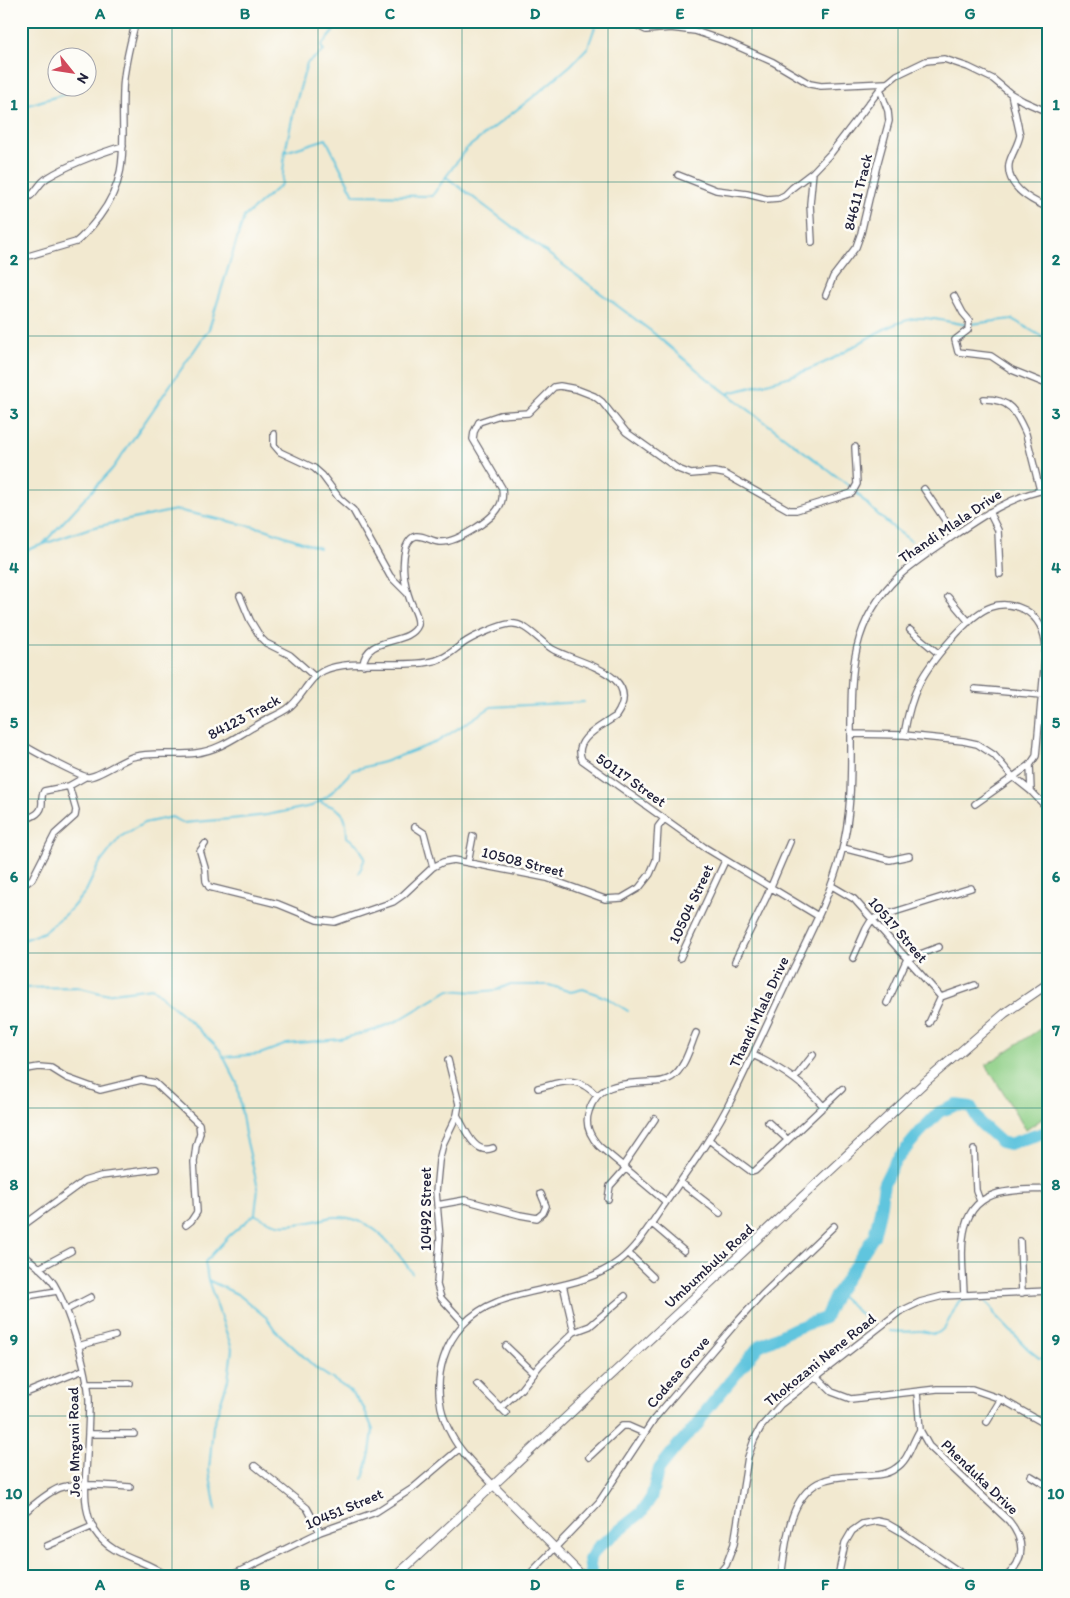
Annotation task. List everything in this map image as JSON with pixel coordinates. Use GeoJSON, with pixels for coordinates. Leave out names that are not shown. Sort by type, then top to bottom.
{"type":"FeatureCollection","features":[{"type":"Feature","properties":{"kind":"main road","name":"Umbumbulu Road"},"geometry":{"type":"LineString","coordinates":[[395,1577],[931,1078],[1005,1013],[1049,983]]}},
{"type":"Feature","properties":{"kind":"street"},"geometry":{"type":"LineString","coordinates":[[24,257],[71,244],[81,238],[104,209],[117,188],[123,146],[124,82],[136,21]]}},
{"type":"Feature","properties":{"kind":"street"},"geometry":{"type":"LineString","coordinates":[[634,21],[638,26],[646,30],[671,28],[695,31],[730,43],[773,62],[810,84],[821,86],[886,83]]}},
{"type":"Feature","properties":{"kind":"street"},"geometry":{"type":"LineString","coordinates":[[678,175],[716,190],[773,199],[785,195],[813,172],[831,153],[886,83],[908,68],[926,61],[944,59],[968,66],[993,79],[1010,94],[1041,109],[1049,110]]}},
{"type":"Feature","properties":{"kind":"street","name":"84611 Track"},"geometry":{"type":"LineString","coordinates":[[826,295],[833,277],[856,247],[861,233],[889,121],[888,111],[880,89]]}},
{"type":"Feature","properties":{"kind":"street"},"geometry":{"type":"LineString","coordinates":[[1010,94],[1020,135],[1019,142],[1011,156],[1010,173],[1016,186],[1028,197],[1049,208]]}},
{"type":"Feature","properties":{"kind":"street"},"geometry":{"type":"LineString","coordinates":[[21,200],[28,198],[43,181],[65,168],[97,154],[123,146]]}},
{"type":"Feature","properties":{"kind":"street"},"geometry":{"type":"LineString","coordinates":[[812,242],[810,204],[813,172]]}},
{"type":"Feature","properties":{"kind":"street"},"geometry":{"type":"LineString","coordinates":[[954,296],[969,320],[968,330],[955,340],[958,352],[991,356],[1012,370],[1049,385]]}},
{"type":"Feature","properties":{"kind":"street"},"geometry":{"type":"LineString","coordinates":[[240,596],[250,620],[261,638],[266,643],[290,655],[315,677],[329,669],[364,665],[364,658],[370,650],[408,635],[417,629],[418,621],[408,593],[404,563],[406,546],[412,538],[418,536],[438,542],[450,542],[494,514],[502,502],[502,488],[473,439],[474,432],[480,422],[500,415],[528,413],[556,387],[576,389],[594,396],[608,407],[626,432],[678,469],[691,474],[714,472],[725,474],[789,510],[796,510],[852,493],[857,484],[854,447]]}},
{"type":"Feature","properties":{"kind":"street"},"geometry":{"type":"LineString","coordinates":[[984,399],[1006,402],[1022,426],[1026,434],[1040,490]]}},
{"type":"Feature","properties":{"kind":"street"},"geometry":{"type":"LineString","coordinates":[[274,434],[274,445],[280,452],[314,468],[322,475],[339,498],[353,510],[390,576],[408,593]]}},
{"type":"Feature","properties":{"kind":"street"},"geometry":{"type":"LineString","coordinates":[[924,489],[955,535]]}},
{"type":"Feature","properties":{"kind":"street","name":"Thandi Mlala Drive"},"geometry":{"type":"LineString","coordinates":[[494,1486],[454,1440],[440,1409],[438,1388],[441,1366],[454,1335],[464,1323],[495,1302],[563,1285],[600,1273],[628,1253],[666,1202],[709,1140],[753,1055],[832,886],[843,848],[850,808],[853,662],[861,634],[871,612],[886,590],[899,576],[955,535],[989,512],[1018,497],[1049,489]]}},
{"type":"Feature","properties":{"kind":"street"},"geometry":{"type":"LineString","coordinates":[[989,512],[998,530],[1000,574]]}},
{"type":"Feature","properties":{"kind":"street"},"geometry":{"type":"LineString","coordinates":[[948,597],[969,622]]}},
{"type":"Feature","properties":{"kind":"street"},"geometry":{"type":"LineString","coordinates":[[904,735],[907,717],[920,682],[939,654],[969,622],[983,610],[998,605],[1022,608],[1033,616],[1041,627],[1046,640],[1036,756],[1030,765],[975,804]]}},
{"type":"Feature","properties":{"kind":"street","name":"50117 Street"},"geometry":{"type":"LineString","coordinates":[[364,665],[429,662],[448,656],[467,641],[503,626],[515,624],[525,628],[560,654],[605,672],[619,684],[623,696],[622,706],[616,716],[590,734],[582,743],[578,752],[585,763],[664,819]]}},
{"type":"Feature","properties":{"kind":"street"},"geometry":{"type":"LineString","coordinates":[[910,630],[939,654]]}},
{"type":"Feature","properties":{"kind":"street","name":"84123 Track"},"geometry":{"type":"LineString","coordinates":[[70,786],[84,777],[93,776],[114,764],[134,757],[194,753],[221,746],[292,706],[315,677]]}},
{"type":"Feature","properties":{"kind":"street"},"geometry":{"type":"LineString","coordinates":[[975,689],[1042,695]]}},
{"type":"Feature","properties":{"kind":"street"},"geometry":{"type":"LineString","coordinates":[[851,734],[904,735],[977,744],[994,755],[1012,776],[1031,791],[1049,810]]}},
{"type":"Feature","properties":{"kind":"street"},"geometry":{"type":"LineString","coordinates":[[21,744],[84,777]]}},
{"type":"Feature","properties":{"kind":"street"},"geometry":{"type":"LineString","coordinates":[[1030,765],[1031,791]]}},
{"type":"Feature","properties":{"kind":"street"},"geometry":{"type":"LineString","coordinates":[[21,822],[39,813],[42,807],[41,794],[44,791],[70,786],[76,810],[75,816],[55,834],[32,879],[21,887]]}},
{"type":"Feature","properties":{"kind":"street"},"geometry":{"type":"LineString","coordinates":[[664,819],[725,861],[818,916]]}},
{"type":"Feature","properties":{"kind":"street","name":"10508 Street"},"geometry":{"type":"LineString","coordinates":[[205,844],[200,851],[209,887],[278,904],[309,918],[328,923],[341,921],[393,902],[433,867],[448,860],[468,862],[547,878],[604,899],[622,898],[638,888],[650,874],[656,860],[658,828],[664,819]]}},
{"type":"Feature","properties":{"kind":"street"},"geometry":{"type":"LineString","coordinates":[[415,827],[424,833],[433,867]]}},
{"type":"Feature","properties":{"kind":"street"},"geometry":{"type":"LineString","coordinates":[[468,862],[473,836]]}},
{"type":"Feature","properties":{"kind":"street"},"geometry":{"type":"LineString","coordinates":[[735,961],[771,888],[790,842]]}},
{"type":"Feature","properties":{"kind":"street"},"geometry":{"type":"LineString","coordinates":[[843,848],[890,860],[909,856]]}},
{"type":"Feature","properties":{"kind":"street","name":"10504 Street"},"geometry":{"type":"LineString","coordinates":[[680,958],[725,861]]}},
{"type":"Feature","properties":{"kind":"street","name":"10517 Street"},"geometry":{"type":"LineString","coordinates":[[832,886],[854,899],[941,997]]}},
{"type":"Feature","properties":{"kind":"street"},"geometry":{"type":"LineString","coordinates":[[853,958],[872,919],[971,888]]}},
{"type":"Feature","properties":{"kind":"street"},"geometry":{"type":"LineString","coordinates":[[887,1003],[907,959],[939,947]]}},
{"type":"Feature","properties":{"kind":"street"},"geometry":{"type":"LineString","coordinates":[[929,1023],[941,997],[975,986]]}},
{"type":"Feature","properties":{"kind":"street"},"geometry":{"type":"LineString","coordinates":[[666,1202],[599,1146],[589,1131],[588,1113],[597,1096],[603,1090],[620,1084],[660,1082],[670,1078],[683,1063],[696,1033]]}},
{"type":"Feature","properties":{"kind":"street"},"geometry":{"type":"LineString","coordinates":[[753,1055],[773,1064],[795,1078],[809,1089],[824,1107]]}},
{"type":"Feature","properties":{"kind":"street"},"geometry":{"type":"LineString","coordinates":[[795,1078],[813,1055]]}},
{"type":"Feature","properties":{"kind":"street","name":"10492 Street"},"geometry":{"type":"LineString","coordinates":[[448,1060],[459,1104],[457,1115],[441,1152],[437,1182],[440,1238],[436,1285],[438,1293],[446,1304],[464,1323]]}},
{"type":"Feature","properties":{"kind":"street"},"geometry":{"type":"LineString","coordinates":[[21,1070],[39,1067],[51,1068],[67,1078],[100,1090],[141,1080],[159,1085],[176,1104],[199,1124],[200,1133],[194,1162],[194,1190],[197,1212],[191,1221],[186,1224]]}},
{"type":"Feature","properties":{"kind":"street"},"geometry":{"type":"LineString","coordinates":[[538,1088],[576,1081],[585,1085],[597,1096]]}},
{"type":"Feature","properties":{"kind":"street"},"geometry":{"type":"LineString","coordinates":[[709,1140],[753,1172],[842,1089]]}},
{"type":"Feature","properties":{"kind":"street"},"geometry":{"type":"LineString","coordinates":[[457,1115],[478,1147],[484,1150],[493,1148]]}},
{"type":"Feature","properties":{"kind":"street"},"geometry":{"type":"LineString","coordinates":[[608,1198],[610,1186],[655,1119]]}},
{"type":"Feature","properties":{"kind":"street"},"geometry":{"type":"LineString","coordinates":[[768,1122],[788,1140]]}},
{"type":"Feature","properties":{"kind":"street"},"geometry":{"type":"LineString","coordinates":[[974,1150],[976,1190],[980,1202]]}},
{"type":"Feature","properties":{"kind":"street"},"geometry":{"type":"LineString","coordinates":[[21,1227],[84,1181],[101,1176],[156,1169]]}},
{"type":"Feature","properties":{"kind":"street"},"geometry":{"type":"LineString","coordinates":[[680,1182],[720,1214]]}},
{"type":"Feature","properties":{"kind":"street"},"geometry":{"type":"LineString","coordinates":[[964,1295],[963,1231],[969,1216],[980,1202],[1000,1193],[1049,1189]]}},
{"type":"Feature","properties":{"kind":"street"},"geometry":{"type":"LineString","coordinates":[[437,1205],[465,1200],[537,1218],[543,1213],[546,1206],[542,1194]]}},
{"type":"Feature","properties":{"kind":"street"},"geometry":{"type":"LineString","coordinates":[[651,1223],[684,1251]]}},
{"type":"Feature","properties":{"kind":"street","name":"Codesa Grove"},"geometry":{"type":"LineString","coordinates":[[527,1577],[599,1502],[644,1432],[662,1408],[762,1295],[834,1226]]}},
{"type":"Feature","properties":{"kind":"street"},"geometry":{"type":"LineString","coordinates":[[1020,1241],[1022,1292]]}},
{"type":"Feature","properties":{"kind":"street"},"geometry":{"type":"LineString","coordinates":[[39,1268],[71,1251]]}},
{"type":"Feature","properties":{"kind":"street","name":"Joe Mnguni Road"},"geometry":{"type":"LineString","coordinates":[[21,1253],[49,1278],[57,1290],[78,1346],[89,1399],[86,1486],[87,1510],[93,1526],[104,1541],[117,1552],[160,1571],[168,1577]]}},
{"type":"Feature","properties":{"kind":"street"},"geometry":{"type":"LineString","coordinates":[[628,1253],[653,1277]]}},
{"type":"Feature","properties":{"kind":"street"},"geometry":{"type":"LineString","coordinates":[[563,1285],[574,1332]]}},
{"type":"Feature","properties":{"kind":"street"},"geometry":{"type":"LineString","coordinates":[[21,1297],[57,1290]]}},
{"type":"Feature","properties":{"kind":"street","name":"Thokozani Nene Road"},"geometry":{"type":"LineString","coordinates":[[716,1577],[726,1565],[734,1544],[748,1457],[754,1440],[773,1411],[899,1312],[920,1302],[932,1298],[964,1295],[1049,1291]]}},
{"type":"Feature","properties":{"kind":"street"},"geometry":{"type":"LineString","coordinates":[[500,1408],[521,1389],[545,1360],[574,1332],[590,1326],[625,1296]]}},
{"type":"Feature","properties":{"kind":"street"},"geometry":{"type":"LineString","coordinates":[[66,1310],[91,1297]]}},
{"type":"Feature","properties":{"kind":"street"},"geometry":{"type":"LineString","coordinates":[[78,1346],[115,1336]]}},
{"type":"Feature","properties":{"kind":"street"},"geometry":{"type":"LineString","coordinates":[[506,1346],[534,1374]]}},
{"type":"Feature","properties":{"kind":"street"},"geometry":{"type":"LineString","coordinates":[[21,1395],[83,1370]]}},
{"type":"Feature","properties":{"kind":"street"},"geometry":{"type":"LineString","coordinates":[[817,1377],[832,1392],[851,1399],[961,1388],[982,1391],[1001,1399],[1049,1426]]}},
{"type":"Feature","properties":{"kind":"street"},"geometry":{"type":"LineString","coordinates":[[86,1383],[130,1383]]}},
{"type":"Feature","properties":{"kind":"street"},"geometry":{"type":"LineString","coordinates":[[477,1384],[506,1413]]}},
{"type":"Feature","properties":{"kind":"street","name":"Phenduka Drive"},"geometry":{"type":"LineString","coordinates":[[917,1392],[920,1430],[929,1446],[1009,1522],[1017,1532],[1021,1547],[1019,1560],[1006,1577]]}},
{"type":"Feature","properties":{"kind":"street"},"geometry":{"type":"LineString","coordinates":[[987,1422],[1001,1399]]}},
{"type":"Feature","properties":{"kind":"street"},"geometry":{"type":"LineString","coordinates":[[588,1457],[622,1426],[628,1426],[644,1432]]}},
{"type":"Feature","properties":{"kind":"street"},"geometry":{"type":"LineString","coordinates":[[781,1577],[793,1516],[800,1501],[810,1488],[833,1478],[891,1472],[904,1461],[912,1442],[920,1430]]}},
{"type":"Feature","properties":{"kind":"street"},"geometry":{"type":"LineString","coordinates":[[88,1434],[134,1434]]}},
{"type":"Feature","properties":{"kind":"street","name":"10451 Street"},"geometry":{"type":"LineString","coordinates":[[228,1577],[320,1532],[376,1512],[395,1501],[460,1448]]}},
{"type":"Feature","properties":{"kind":"street"},"geometry":{"type":"LineString","coordinates":[[255,1466],[307,1508],[320,1532]]}},
{"type":"Feature","properties":{"kind":"street"},"geometry":{"type":"LineString","coordinates":[[1030,1476],[1049,1487]]}},
{"type":"Feature","properties":{"kind":"street"},"geometry":{"type":"LineString","coordinates":[[21,1515],[57,1489],[66,1486],[130,1487]]}},
{"type":"Feature","properties":{"kind":"street"},"geometry":{"type":"LineString","coordinates":[[494,1486],[581,1574]]}},
{"type":"Feature","properties":{"kind":"street"},"geometry":{"type":"LineString","coordinates":[[838,1577],[845,1543],[852,1531],[862,1524],[877,1521],[886,1523],[900,1531],[966,1577]]}},
{"type":"Feature","properties":{"kind":"street"},"geometry":{"type":"LineString","coordinates":[[47,1546],[93,1526]]}},
{"type":"Feature","properties":{"kind":"green space"},"geometry":{"type":"Polygon","coordinates":[[[1049,1023],[1049,1114],[1026,1130],[986,1065],[1049,1023]]]}},
{"type":"Feature","properties":{"kind":"waterway"},"geometry":{"type":"LineString","coordinates":[[285,152],[307,63],[324,51],[321,46],[342,21]]}},
{"type":"Feature","properties":{"kind":"waterway"},"geometry":{"type":"LineString","coordinates":[[43,544],[113,468],[209,329],[244,217],[282,184],[285,152],[326,139],[354,195],[432,196],[466,149],[533,97],[571,65],[588,47],[597,21]]}},
{"type":"Feature","properties":{"kind":"waterway"},"geometry":{"type":"LineString","coordinates":[[21,107],[52,98]]}},
{"type":"Feature","properties":{"kind":"waterway"},"geometry":{"type":"LineString","coordinates":[[446,177],[651,331],[708,379],[852,488]]}},
{"type":"Feature","properties":{"kind":"waterway"},"geometry":{"type":"LineString","coordinates":[[729,393],[806,371],[841,354],[873,335],[907,320],[930,318],[968,325]]}},
{"type":"Feature","properties":{"kind":"waterway"},"geometry":{"type":"LineString","coordinates":[[971,324],[1012,319],[1049,341]]}},
{"type":"Feature","properties":{"kind":"waterway"},"geometry":{"type":"LineString","coordinates":[[855,491],[882,518],[911,541]]}},
{"type":"Feature","properties":{"kind":"waterway"},"geometry":{"type":"LineString","coordinates":[[21,552],[90,528],[176,510],[265,529],[319,548]]}},
{"type":"Feature","properties":{"kind":"waterway"},"geometry":{"type":"LineString","coordinates":[[21,941],[44,932],[70,910],[86,891],[98,866],[120,837],[144,823],[172,817],[183,823],[231,819],[267,815],[312,806],[328,796],[353,770],[384,762],[437,742],[491,707],[584,702]]}},
{"type":"Feature","properties":{"kind":"waterway"},"geometry":{"type":"LineString","coordinates":[[320,802],[334,807],[342,813],[346,822],[347,837],[358,845],[365,858],[359,873]]}},
{"type":"Feature","properties":{"kind":"waterway"},"geometry":{"type":"LineString","coordinates":[[224,1057],[260,1054],[287,1044],[340,1039],[375,1030],[399,1020],[449,990],[474,992],[497,990],[508,985],[549,985],[571,992],[583,989],[607,998],[628,1011]]}},
{"type":"Feature","properties":{"kind":"waterway"},"geometry":{"type":"LineString","coordinates":[[21,988],[77,987],[104,994],[152,988],[220,1050],[237,1083],[245,1134],[258,1188],[255,1214],[229,1236],[205,1262],[208,1280],[232,1349],[228,1380],[213,1426],[209,1470],[216,1510]]}},
{"type":"Feature","properties":{"kind":"waterway"},"geometry":{"type":"LineString","coordinates":[[588,1577],[591,1572],[589,1560],[598,1547],[641,1513],[651,1498],[659,1469],[698,1424],[706,1411],[759,1346],[796,1328],[825,1318],[835,1296],[874,1236],[884,1183],[894,1163],[939,1112],[957,1105],[971,1107],[980,1123],[1001,1142],[1009,1144],[1049,1131]]}},
{"type":"Feature","properties":{"kind":"waterway"},"geometry":{"type":"LineString","coordinates":[[256,1215],[271,1222],[285,1225],[317,1221],[329,1217],[359,1221],[370,1226],[389,1242],[412,1273]]}},
{"type":"Feature","properties":{"kind":"waterway"},"geometry":{"type":"LineString","coordinates":[[208,1280],[239,1295],[267,1318],[275,1330],[317,1369],[349,1390],[364,1408],[373,1430],[370,1453],[363,1479]]}},
{"type":"Feature","properties":{"kind":"waterway"},"geometry":{"type":"LineString","coordinates":[[837,1293],[870,1323]]}},
{"type":"Feature","properties":{"kind":"waterway"},"geometry":{"type":"LineString","coordinates":[[890,1331],[939,1333],[946,1325],[960,1300],[984,1300],[992,1308],[995,1315],[1028,1349],[1039,1358],[1049,1360]]}}]}
